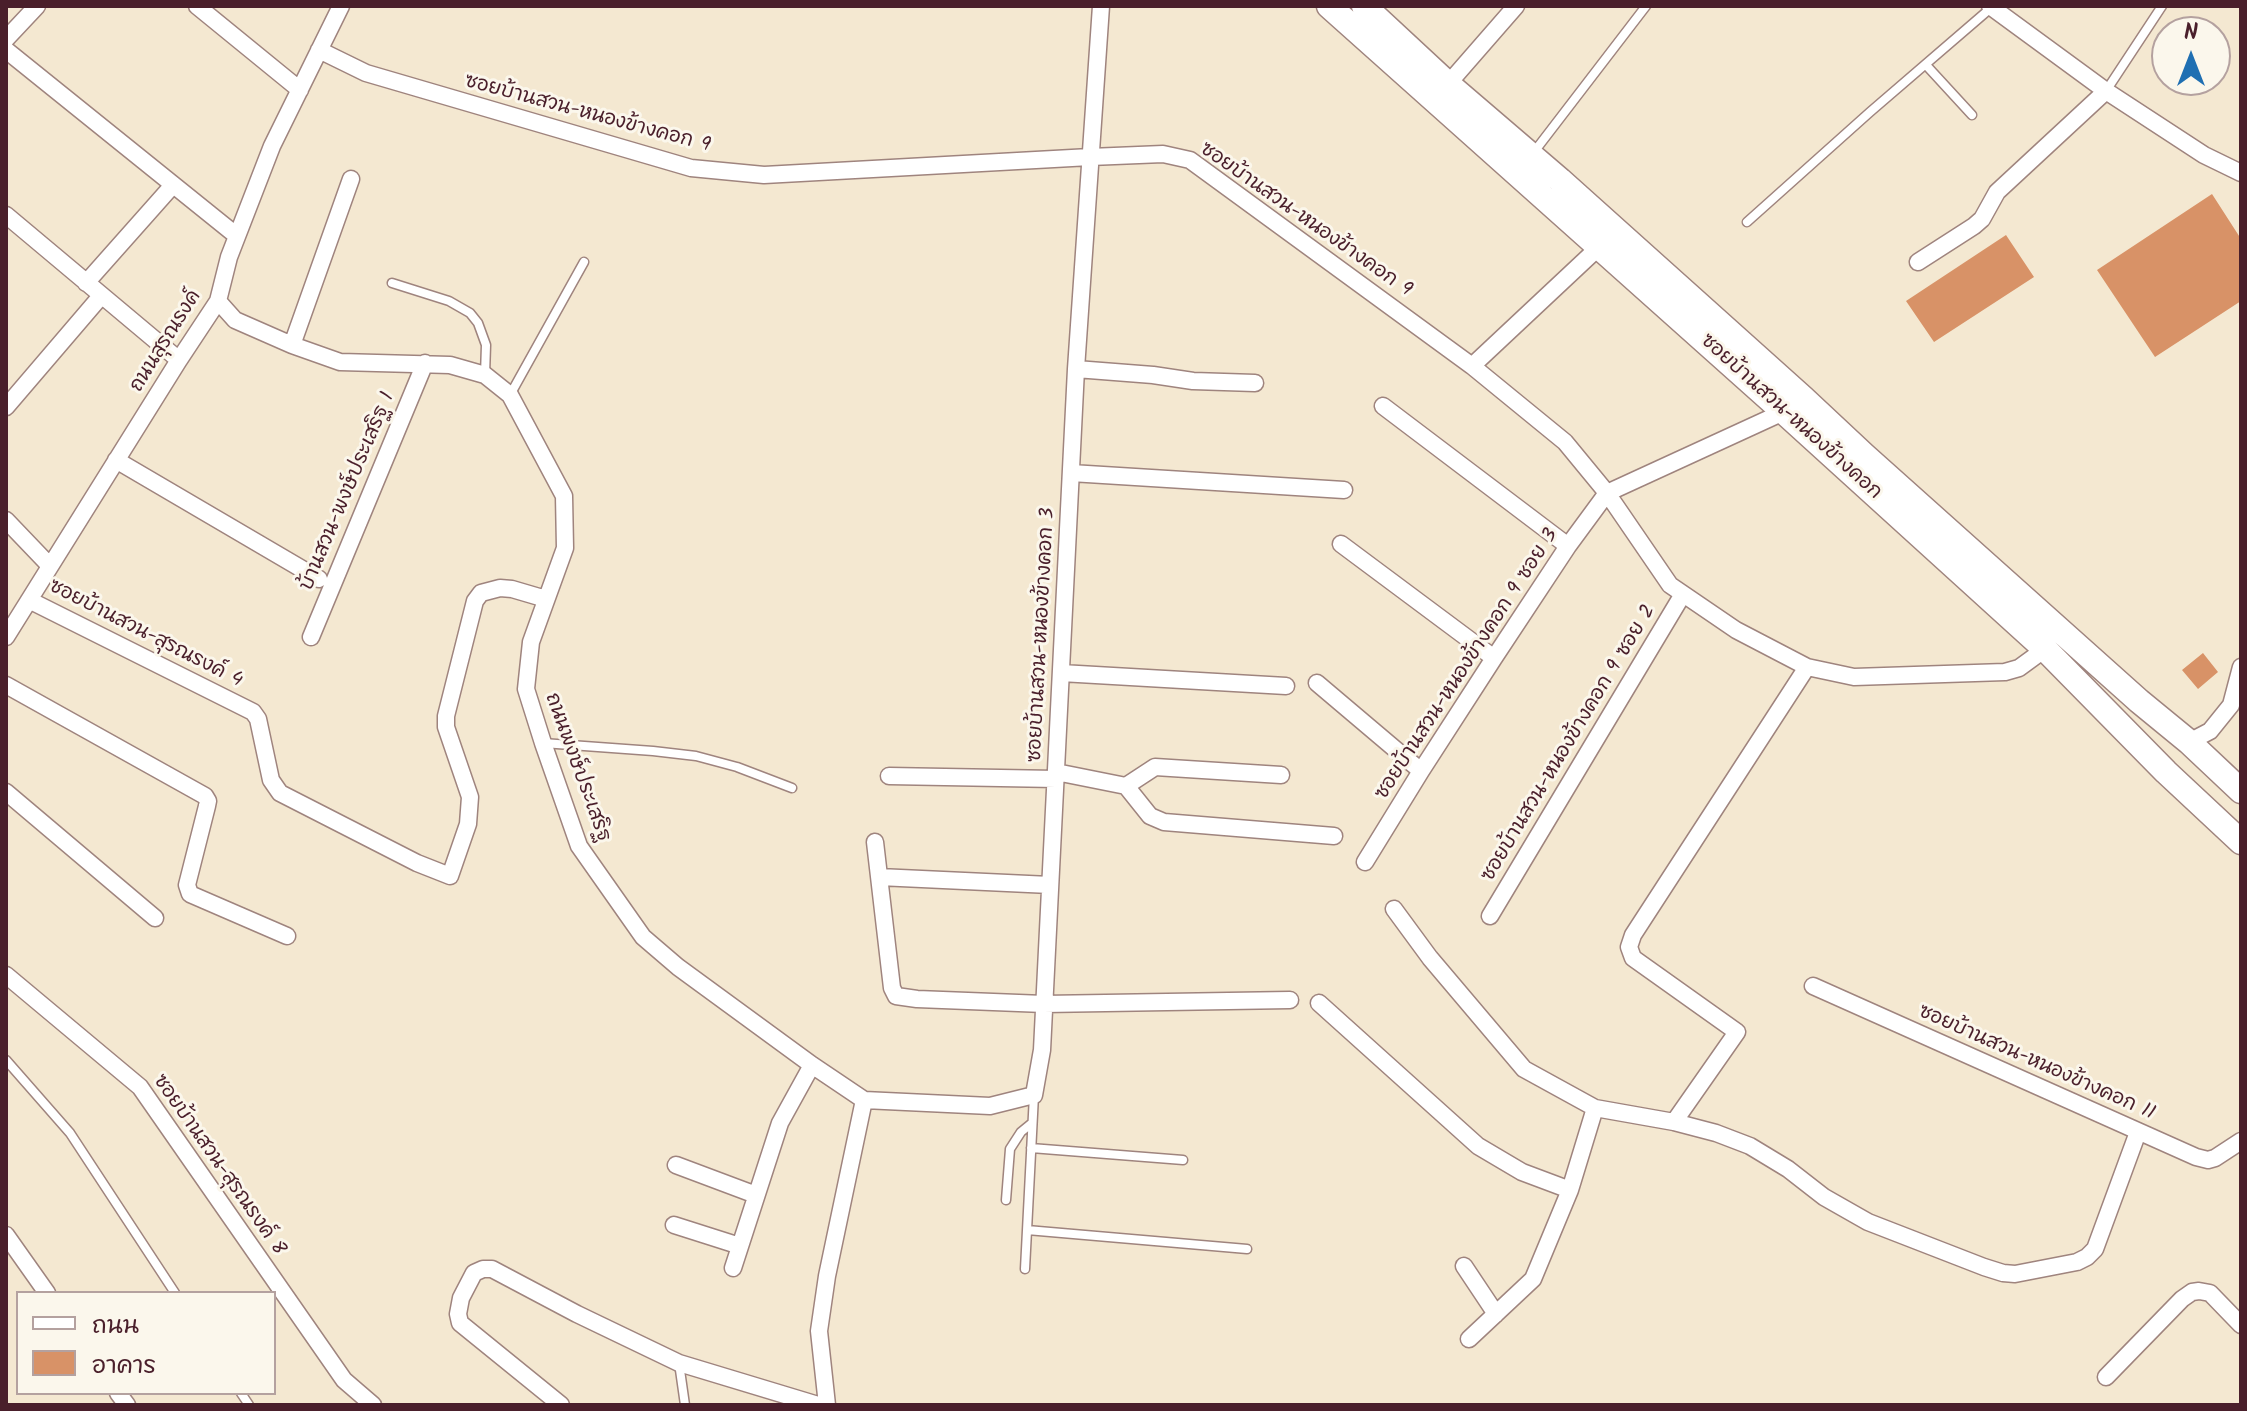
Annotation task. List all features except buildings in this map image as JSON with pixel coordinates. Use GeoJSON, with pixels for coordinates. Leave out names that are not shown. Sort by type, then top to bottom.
{"type":"FeatureCollection","features":[{"type":"Feature","properties":{"kind":"main road","name":"ซอยบ้านสวน-หนองข้างคอก"},"geometry":{"type":"LineString","coordinates":[[1329,6],[1599,247],[1898,485],[2241,791]]}},
{"type":"Feature","properties":{"kind":"main road","name":"ซอยบ้านสวน-หนองข้างคอก"},"geometry":{"type":"LineString","coordinates":[[1364,6],[1532,156],[1794,405],[2241,842]]}},
{"type":"Feature","properties":{"kind":"street"},"geometry":{"type":"LineString","coordinates":[[6,39],[37,6]]}},
{"type":"Feature","properties":{"kind":"street"},"geometry":{"type":"LineString","coordinates":[[197,6],[300,90]]}},
{"type":"Feature","properties":{"kind":"street","name":"ถนนสุรณรงค์"},"geometry":{"type":"LineString","coordinates":[[6,637],[218,301],[229,257],[272,146],[341,6]]}},
{"type":"Feature","properties":{"kind":"street","name":"ซอยบ้านสวน-หนองข้างคอก 3"},"geometry":{"type":"LineString","coordinates":[[1034,1095],[1042,1050],[1076,369],[1101,6]]}},
{"type":"Feature","properties":{"kind":"street"},"geometry":{"type":"LineString","coordinates":[[1448,84],[1516,6]]}},
{"type":"Feature","properties":{"kind":"street"},"geometry":{"type":"LineString","coordinates":[[1991,7],[2012,12],[2106,91],[2204,155],[2241,173]]}},
{"type":"Feature","properties":{"kind":"street"},"geometry":{"type":"LineString","coordinates":[[6,50],[237,236]]}},
{"type":"Feature","properties":{"kind":"street","name":"ซอยบ้านสวน-หนองข้างคอก 9"},"geometry":{"type":"LineString","coordinates":[[319,50],[366,73],[691,168],[764,175],[1163,154],[1190,160],[1472,366],[1565,442],[1607,493],[1670,585],[1736,630],[1807,667],[1854,677],[2005,672],[2019,668],[2045,649]]}},
{"type":"Feature","properties":{"kind":"street"},"geometry":{"type":"LineString","coordinates":[[1918,262],[1982,219],[1997,192],[2106,91]]}},
{"type":"Feature","properties":{"kind":"street"},"geometry":{"type":"LineString","coordinates":[[292,345],[351,179]]}},
{"type":"Feature","properties":{"kind":"street"},"geometry":{"type":"LineString","coordinates":[[86,283],[173,185]]}},
{"type":"Feature","properties":{"kind":"street"},"geometry":{"type":"LineString","coordinates":[[7,218],[179,360]]}},
{"type":"Feature","properties":{"kind":"street"},"geometry":{"type":"LineString","coordinates":[[1472,366],[1599,247]]}},
{"type":"Feature","properties":{"kind":"street"},"geometry":{"type":"LineString","coordinates":[[6,407],[101,296]]}},
{"type":"Feature","properties":{"kind":"street","name":"ถนนพงษ์ประเสริฐ"},"geometry":{"type":"LineString","coordinates":[[218,301],[235,320],[340,362],[450,365],[485,375],[510,395],[564,496],[565,548],[531,642],[526,689],[579,846],[643,937],[678,967],[864,1100]]}},
{"type":"Feature","properties":{"kind":"street","name":"บ้านสวน-พงษ์ประเสริฐ 1"},"geometry":{"type":"LineString","coordinates":[[311,637],[425,363]]}},
{"type":"Feature","properties":{"kind":"street"},"geometry":{"type":"LineString","coordinates":[[1076,369],[1193,381],[1255,383]]}},
{"type":"Feature","properties":{"kind":"street"},"geometry":{"type":"LineString","coordinates":[[1607,493],[1794,405]]}},
{"type":"Feature","properties":{"kind":"street"},"geometry":{"type":"LineString","coordinates":[[1383,406],[1568,546]]}},
{"type":"Feature","properties":{"kind":"street"},"geometry":{"type":"LineString","coordinates":[[116,460],[319,579]]}},
{"type":"Feature","properties":{"kind":"street"},"geometry":{"type":"LineString","coordinates":[[1071,473],[1344,490]]}},
{"type":"Feature","properties":{"kind":"street","name":"ซอยบ้านสวน-หนองข้างคอก 9 ซอย 3"},"geometry":{"type":"LineString","coordinates":[[1365,862],[1494,658],[1607,493]]}},
{"type":"Feature","properties":{"kind":"street"},"geometry":{"type":"LineString","coordinates":[[6,520],[50,566]]}},
{"type":"Feature","properties":{"kind":"street"},"geometry":{"type":"LineString","coordinates":[[1341,544],[1494,658]]}},
{"type":"Feature","properties":{"kind":"street","name":"ซอยบ้านสวน-สุรณรงค์ 4"},"geometry":{"type":"LineString","coordinates":[[29,600],[253,712],[258,719],[271,780],[280,793],[417,863],[450,876],[468,824],[470,797],[446,727],[446,716],[475,601],[481,593],[500,588],[546,599]]}},
{"type":"Feature","properties":{"kind":"street","name":"ซอยบ้านสวน-หนองข้างคอก 9 ซอย 2"},"geometry":{"type":"LineString","coordinates":[[1490,916],[1683,594]]}},
{"type":"Feature","properties":{"kind":"street"},"geometry":{"type":"LineString","coordinates":[[1674,1122],[1737,1032],[1633,958],[1629,947],[1633,935],[1807,667]]}},
{"type":"Feature","properties":{"kind":"street"},"geometry":{"type":"LineString","coordinates":[[2189,742],[2210,731],[2231,705],[2241,667]]}},
{"type":"Feature","properties":{"kind":"street"},"geometry":{"type":"LineString","coordinates":[[1061,673],[1286,686]]}},
{"type":"Feature","properties":{"kind":"street"},"geometry":{"type":"LineString","coordinates":[[1317,683],[1421,771]]}},
{"type":"Feature","properties":{"kind":"street"},"geometry":{"type":"LineString","coordinates":[[6,685],[205,796],[208,801],[187,890],[196,898],[287,936]]}},
{"type":"Feature","properties":{"kind":"street"},"geometry":{"type":"LineString","coordinates":[[889,776],[1056,776],[1126,786],[1155,767],[1281,775]]}},
{"type":"Feature","properties":{"kind":"street"},"geometry":{"type":"LineString","coordinates":[[1126,786],[1150,816],[1164,822],[1334,836]]}},
{"type":"Feature","properties":{"kind":"street"},"geometry":{"type":"LineString","coordinates":[[6,792],[155,918]]}},
{"type":"Feature","properties":{"kind":"street"},"geometry":{"type":"LineString","coordinates":[[875,842],[892,988],[896,996],[1044,1004],[1290,1000]]}},
{"type":"Feature","properties":{"kind":"street"},"geometry":{"type":"LineString","coordinates":[[879,877],[1050,885]]}},
{"type":"Feature","properties":{"kind":"street"},"geometry":{"type":"LineString","coordinates":[[1394,909],[1430,958],[1524,1069],[1595,1108],[1674,1122],[1750,1146],[1788,1169],[1824,1197],[1868,1222],[2003,1273],[2064,1266],[2087,1257],[2095,1249],[2138,1132]]}},
{"type":"Feature","properties":{"kind":"street","name":"ซอยบ้านสวน-สุรณรงค์ 8"},"geometry":{"type":"LineString","coordinates":[[6,975],[140,1087],[344,1380],[373,1405]]}},
{"type":"Feature","properties":{"kind":"street","name":"ซอยบ้านสวน-หนองข้างคอก 11"},"geometry":{"type":"LineString","coordinates":[[1813,986],[2196,1157],[2208,1160],[2241,1141]]}},
{"type":"Feature","properties":{"kind":"street"},"geometry":{"type":"LineString","coordinates":[[1319,1003],[1478,1146],[1522,1172],[1570,1190]]}},
{"type":"Feature","properties":{"kind":"street"},"geometry":{"type":"LineString","coordinates":[[733,1268],[780,1123],[812,1065]]}},
{"type":"Feature","properties":{"kind":"street"},"geometry":{"type":"LineString","coordinates":[[827,1405],[819,1331],[827,1276],[864,1100],[990,1106],[1034,1095]]}},
{"type":"Feature","properties":{"kind":"street"},"geometry":{"type":"LineString","coordinates":[[1469,1339],[1533,1279],[1570,1190],[1595,1108]]}},
{"type":"Feature","properties":{"kind":"street"},"geometry":{"type":"LineString","coordinates":[[676,1165],[756,1195]]}},
{"type":"Feature","properties":{"kind":"street"},"geometry":{"type":"LineString","coordinates":[[674,1225],[740,1246]]}},
{"type":"Feature","properties":{"kind":"street"},"geometry":{"type":"LineString","coordinates":[[6,1235],[46,1291]]}},
{"type":"Feature","properties":{"kind":"street"},"geometry":{"type":"LineString","coordinates":[[1464,1266],[1496,1314]]}},
{"type":"Feature","properties":{"kind":"street"},"geometry":{"type":"LineString","coordinates":[[561,1405],[460,1323],[461,1298],[474,1273],[492,1269],[679,1363],[818,1405]]}},
{"type":"Feature","properties":{"kind":"street"},"geometry":{"type":"LineString","coordinates":[[2106,1377],[2192,1292],[2210,1293],[2241,1325]]}},
{"type":"Feature","properties":{"kind":"lane"},"geometry":{"type":"LineString","coordinates":[[1532,156],[1646,6]]}},
{"type":"Feature","properties":{"kind":"lane"},"geometry":{"type":"LineString","coordinates":[[2106,91],[2162,6]]}},
{"type":"Feature","properties":{"kind":"lane"},"geometry":{"type":"LineString","coordinates":[[1747,222],[1991,7]]}},
{"type":"Feature","properties":{"kind":"lane"},"geometry":{"type":"LineString","coordinates":[[1926,65],[1972,115]]}},
{"type":"Feature","properties":{"kind":"lane"},"geometry":{"type":"LineString","coordinates":[[510,395],[584,262]]}},
{"type":"Feature","properties":{"kind":"lane"},"geometry":{"type":"LineString","coordinates":[[392,283],[449,301],[470,313],[478,323],[486,345],[485,375]]}},
{"type":"Feature","properties":{"kind":"lane"},"geometry":{"type":"LineString","coordinates":[[543,743],[696,756],[737,767],[792,788]]}},
{"type":"Feature","properties":{"kind":"lane"},"geometry":{"type":"LineString","coordinates":[[6,1060],[70,1133],[174,1291]]}},
{"type":"Feature","properties":{"kind":"lane"},"geometry":{"type":"LineString","coordinates":[[1025,1269],[1034,1095]]}},
{"type":"Feature","properties":{"kind":"lane"},"geometry":{"type":"LineString","coordinates":[[1006,1200],[1010,1149],[1021,1132],[1032,1123]]}},
{"type":"Feature","properties":{"kind":"lane"},"geometry":{"type":"LineString","coordinates":[[1031,1148],[1183,1160]]}},
{"type":"Feature","properties":{"kind":"lane"},"geometry":{"type":"LineString","coordinates":[[1027,1230],[1247,1249]]}},
{"type":"Feature","properties":{"kind":"lane"},"geometry":{"type":"LineString","coordinates":[[679,1363],[685,1405]]}}]}
